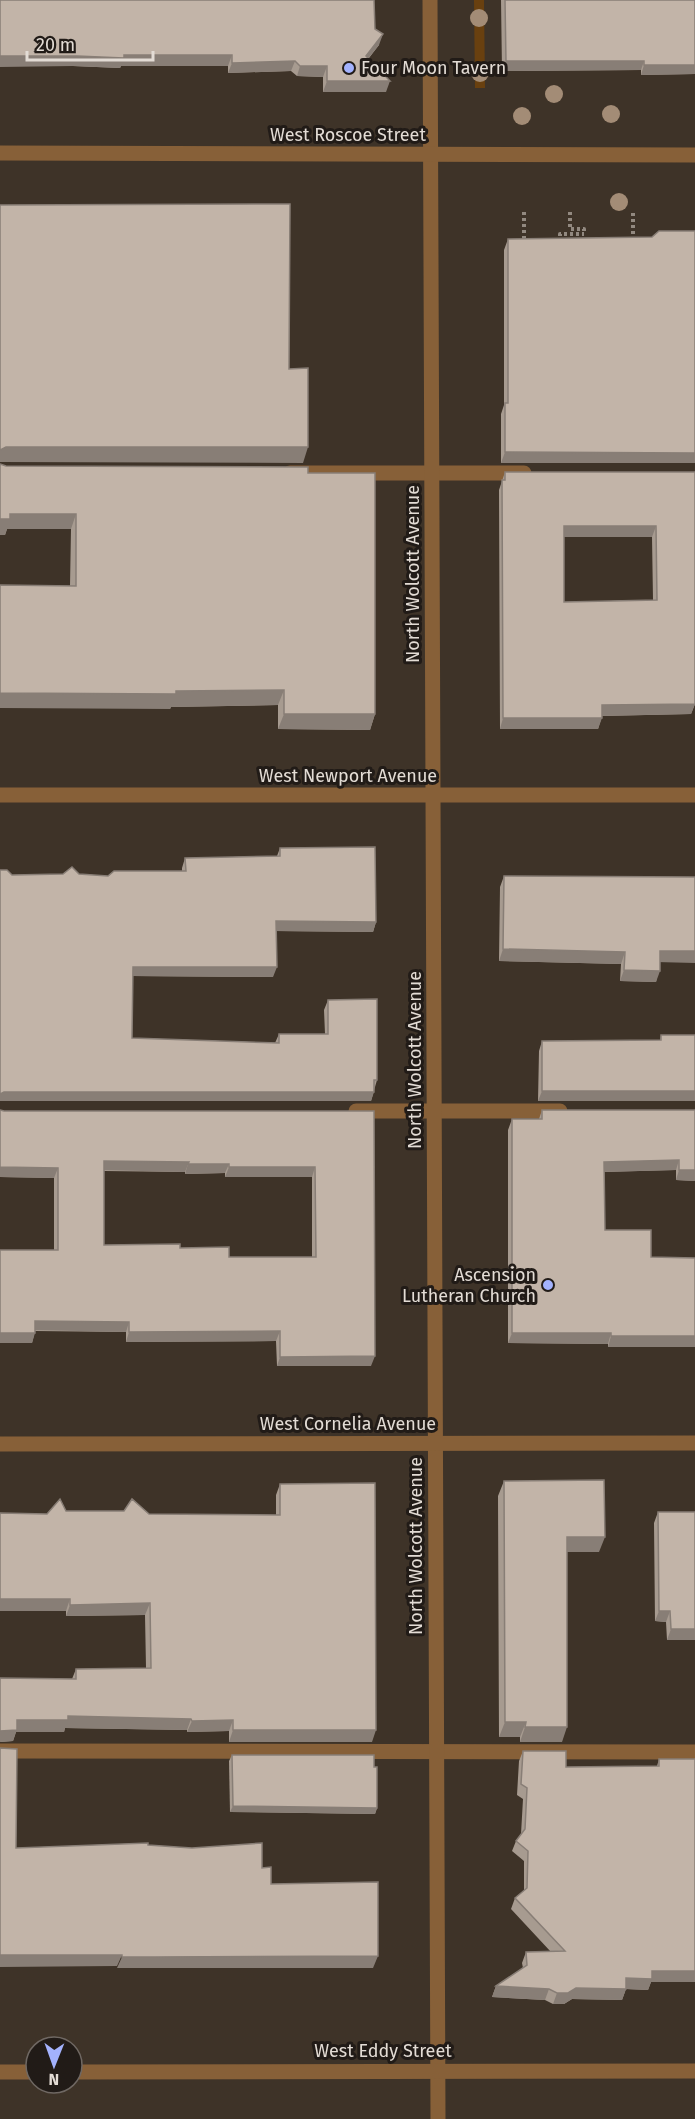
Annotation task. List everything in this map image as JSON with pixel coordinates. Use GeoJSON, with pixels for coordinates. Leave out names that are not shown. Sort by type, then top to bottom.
{"type":"FeatureCollection","features":[{"type":"Feature","properties":{"kind":"street","name":"North Wolcott Avenue"},"geometry":{"type":"LineString","coordinates":[[430,0],[438,2119]]}},
{"type":"Feature","properties":{"kind":"street","name":"West Roscoe Street"},"geometry":{"type":"LineString","coordinates":[[0,153],[695,155]]}},
{"type":"Feature","properties":{"kind":"street"},"geometry":{"type":"LineString","coordinates":[[275,473],[541,473]]}},
{"type":"Feature","properties":{"kind":"street","name":"West Newport Avenue"},"geometry":{"type":"LineString","coordinates":[[0,795],[695,795]]}},
{"type":"Feature","properties":{"kind":"street"},"geometry":{"type":"LineString","coordinates":[[346,1111],[577,1111]]}},
{"type":"Feature","properties":{"kind":"street","name":"West Cornelia Avenue"},"geometry":{"type":"LineString","coordinates":[[0,1444],[695,1443]]}},
{"type":"Feature","properties":{"kind":"street"},"geometry":{"type":"LineString","coordinates":[[0,1751],[695,1752]]}},
{"type":"Feature","properties":{"kind":"street","name":"West Eddy Street"},"geometry":{"type":"LineString","coordinates":[[84,2072],[695,2071]]}},
{"type":"Feature","properties":{"kind":"street"},"geometry":{"type":"LineString","coordinates":[[0,2073],[24,2072]]}},
{"type":"Feature","properties":{"kind":"path"},"geometry":{"type":"LineString","coordinates":[[524,212],[524,249]]}},
{"type":"Feature","properties":{"kind":"path"},"geometry":{"type":"LineString","coordinates":[[570,212],[570,229],[584,229],[584,234],[560,234],[560,242],[570,242]]}},
{"type":"Feature","properties":{"kind":"path"},"geometry":{"type":"LineString","coordinates":[[633,213],[633,248]]}},
{"type":"Feature","properties":{"kind":"shaded area"},"geometry":{"type":"Polygon","coordinates":[[[474,0],[484,0],[485,88],[475,88],[474,0]]]}},
{"type":"Feature","properties":{"kind":"building"},"geometry":{"type":"Polygon","coordinates":[[[0,0],[374,0],[375,29],[383,34],[366,56],[390,81],[327,81],[327,66],[300,66],[295,61],[232,63],[232,55],[124,55],[124,58],[0,56],[0,0]]]}},
{"type":"Feature","properties":{"kind":"building"},"geometry":{"type":"Polygon","coordinates":[[[505,0],[695,0],[695,65],[644,65],[644,61],[506,61],[505,0]]]}},
{"type":"Feature","properties":{"kind":"building"},"geometry":{"type":"Polygon","coordinates":[[[290,204],[289,369],[308,368],[308,447],[6,447],[0,450],[0,205],[290,204]]]}},
{"type":"Feature","properties":{"kind":"building"},"geometry":{"type":"Polygon","coordinates":[[[659,231],[695,231],[695,453],[505,452],[505,403],[508,403],[508,239],[652,237],[659,231]]]}},
{"type":"Feature","properties":{"kind":"building"},"geometry":{"type":"Polygon","coordinates":[[[0,464],[6,466],[308,467],[308,473],[375,473],[375,714],[284,714],[284,690],[176,691],[176,694],[0,693],[0,585],[76,586],[76,514],[10,514],[10,519],[0,519],[0,464]]]}},
{"type":"Feature","properties":{"kind":"building"},"geometry":{"type":"Polygon","coordinates":[[[505,472],[695,472],[695,704],[602,705],[602,718],[503,718],[502,480],[505,480],[505,472]],[[564,526],[564,602],[657,600],[656,526],[564,526]]]}},
{"type":"Feature","properties":{"kind":"building"},"geometry":{"type":"Polygon","coordinates":[[[375,847],[376,922],[276,921],[277,967],[133,967],[132,1038],[279,1043],[279,1034],[328,1034],[328,1000],[377,999],[377,1080],[374,1080],[374,1092],[4,1092],[0,1094],[0,870],[7,870],[12,875],[63,874],[72,867],[79,874],[108,876],[114,871],[186,871],[185,858],[280,856],[280,848],[375,847]]]}},
{"type":"Feature","properties":{"kind":"building"},"geometry":{"type":"Polygon","coordinates":[[[504,876],[695,877],[695,951],[660,951],[660,971],[624,970],[625,952],[503,949],[504,876]]]}},
{"type":"Feature","properties":{"kind":"building"},"geometry":{"type":"Polygon","coordinates":[[[661,1035],[695,1035],[695,1091],[542,1091],[542,1041],[661,1040],[661,1035]]]}},
{"type":"Feature","properties":{"kind":"building"},"geometry":{"type":"Polygon","coordinates":[[[0,1110],[374,1111],[375,1356],[280,1357],[280,1331],[129,1332],[129,1322],[35,1321],[35,1333],[0,1333],[0,1250],[58,1250],[58,1168],[0,1167],[0,1110]],[[104,1161],[104,1245],[180,1244],[180,1248],[229,1247],[229,1257],[316,1257],[315,1167],[229,1167],[229,1164],[188,1164],[189,1162],[104,1161]]]}},
{"type":"Feature","properties":{"kind":"building"},"geometry":{"type":"Polygon","coordinates":[[[542,1110],[695,1110],[695,1170],[679,1170],[679,1160],[604,1162],[605,1230],[651,1230],[651,1257],[695,1258],[695,1336],[512,1333],[512,1119],[542,1119],[542,1110]]]}},
{"type":"Feature","properties":{"kind":"building"},"geometry":{"type":"Polygon","coordinates":[[[604,1480],[605,1537],[567,1537],[567,1727],[525,1727],[526,1722],[505,1722],[504,1481],[604,1480]]]}},
{"type":"Feature","properties":{"kind":"building"},"geometry":{"type":"Polygon","coordinates":[[[375,1483],[376,1730],[233,1730],[233,1720],[192,1721],[191,1719],[68,1716],[68,1720],[17,1720],[17,1730],[0,1731],[0,1678],[76,1679],[76,1669],[151,1668],[150,1603],[70,1605],[70,1599],[0,1599],[0,1513],[47,1514],[60,1499],[66,1511],[124,1511],[132,1499],[149,1514],[280,1515],[280,1484],[375,1483]]]}},
{"type":"Feature","properties":{"kind":"building"},"geometry":{"type":"Polygon","coordinates":[[[658,1512],[695,1512],[695,1629],[671,1629],[670,1611],[659,1611],[658,1512]]]}},
{"type":"Feature","properties":{"kind":"building"},"geometry":{"type":"Polygon","coordinates":[[[0,1748],[17,1749],[16,1848],[148,1843],[148,1845],[192,1848],[262,1843],[262,1868],[271,1867],[271,1884],[378,1882],[378,1956],[0,1955],[0,1748]]]}},
{"type":"Feature","properties":{"kind":"building"},"geometry":{"type":"Polygon","coordinates":[[[523,1751],[566,1751],[566,1767],[659,1766],[659,1759],[695,1759],[695,1971],[652,1971],[652,1979],[626,1978],[626,1989],[576,1988],[568,1993],[557,1993],[549,1989],[496,1986],[527,1965],[526,1952],[565,1951],[515,1898],[527,1888],[528,1851],[516,1841],[525,1829],[527,1788],[521,1784],[523,1751]]]}},
{"type":"Feature","properties":{"kind":"building"},"geometry":{"type":"Polygon","coordinates":[[[232,1755],[374,1755],[374,1767],[377,1767],[377,1808],[233,1806],[232,1755]]]}},
{"type":"Feature","properties":{"kind":"place","name":"Four Moon Tavern"},"geometry":{"type":"Point","coordinates":[349,68]}},
{"type":"Feature","properties":{"kind":"place","name":"Ascension Lutheran Church"},"geometry":{"type":"Point","coordinates":[548,1285]}}]}
